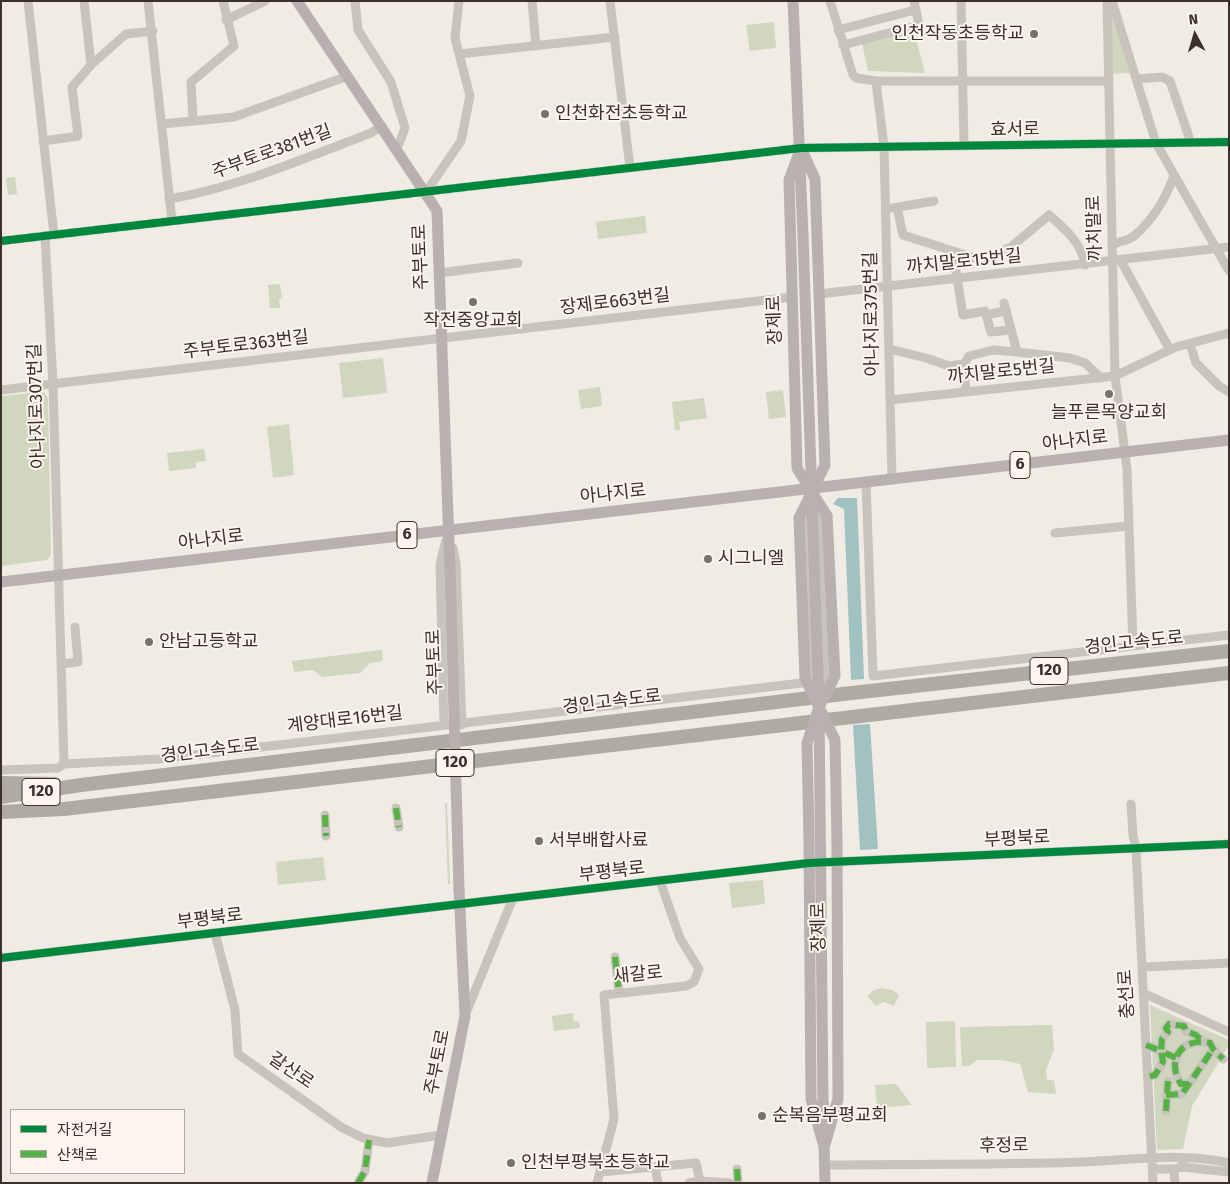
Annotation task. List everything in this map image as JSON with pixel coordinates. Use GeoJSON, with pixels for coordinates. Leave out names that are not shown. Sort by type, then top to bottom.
{"type":"FeatureCollection","features":[{"type":"Feature","properties":{"kind":"highway","name":"경인고속도로"},"geometry":{"type":"LineString","coordinates":[[1,797],[81,785],[843,694],[1229,651]]}},
{"type":"Feature","properties":{"kind":"highway","name":"120"},"geometry":{"type":"LineString","coordinates":[[1,812],[64,809],[1229,673]]}},
{"type":"Feature","properties":{"kind":"highway"},"geometry":{"type":"LineString","coordinates":[[1,783],[25,782],[81,785]]}},
{"type":"Feature","properties":{"kind":"highway"},"geometry":{"type":"LineString","coordinates":[[1,821],[64,809]]}},
{"type":"Feature","properties":{"kind":"main road","name":"주부토로"},"geometry":{"type":"LineString","coordinates":[[297,1],[437,211],[449,530],[459,889],[465,1016],[432,1183]]}},
{"type":"Feature","properties":{"kind":"main road","name":"장제로"},"geometry":{"type":"LineString","coordinates":[[793,1],[801,148],[819,707],[825,1183]]}},
{"type":"Feature","properties":{"kind":"main road","name":"장제로"},"geometry":{"type":"LineString","coordinates":[[801,148],[816,179],[825,465],[799,518],[805,678],[835,740],[838,1099],[824,1148]]}},
{"type":"Feature","properties":{"kind":"main road","name":"장제로"},"geometry":{"type":"LineString","coordinates":[[801,148],[789,180],[797,468],[812,489],[826,516],[835,676],[819,707],[808,743],[811,1099],[824,1148]]}},
{"type":"Feature","properties":{"kind":"main road","name":"아나지로"},"geometry":{"type":"LineString","coordinates":[[1,582],[1229,440]]}},
{"type":"Feature","properties":{"kind":"street","name":"아나지로307번길"},"geometry":{"type":"LineString","coordinates":[[28,1],[44,141],[49,236],[64,764]]}},
{"type":"Feature","properties":{"kind":"street"},"geometry":{"type":"LineString","coordinates":[[84,1],[91,65]]}},
{"type":"Feature","properties":{"kind":"street"},"geometry":{"type":"LineString","coordinates":[[148,1],[153,32],[172,221]]}},
{"type":"Feature","properties":{"kind":"street"},"geometry":{"type":"LineString","coordinates":[[193,121],[191,82],[234,46],[226,20],[223,1]]}},
{"type":"Feature","properties":{"kind":"street"},"geometry":{"type":"LineString","coordinates":[[226,20],[265,1]]}},
{"type":"Feature","properties":{"kind":"street"},"geometry":{"type":"LineString","coordinates":[[355,1],[358,30],[391,82],[405,128],[397,149]]}},
{"type":"Feature","properties":{"kind":"street"},"geometry":{"type":"LineString","coordinates":[[426,192],[461,141],[470,96],[455,38],[459,1]]}},
{"type":"Feature","properties":{"kind":"street"},"geometry":{"type":"LineString","coordinates":[[532,1],[536,46]]}},
{"type":"Feature","properties":{"kind":"street"},"geometry":{"type":"LineString","coordinates":[[610,1],[630,168]]}},
{"type":"Feature","properties":{"kind":"street"},"geometry":{"type":"LineString","coordinates":[[840,1],[830,3],[856,78],[876,81],[1108,80]]}},
{"type":"Feature","properties":{"kind":"street"},"geometry":{"type":"LineString","coordinates":[[961,1],[964,146]]}},
{"type":"Feature","properties":{"kind":"street","name":"까치말로"},"geometry":{"type":"LineString","coordinates":[[1107,1],[1112,245],[1117,262],[1116,376],[1129,526],[1134,646]]}},
{"type":"Feature","properties":{"kind":"street"},"geometry":{"type":"LineString","coordinates":[[1112,1],[1156,143],[1229,271]]}},
{"type":"Feature","properties":{"kind":"street"},"geometry":{"type":"LineString","coordinates":[[838,30],[914,6],[919,25],[843,45]]}},
{"type":"Feature","properties":{"kind":"street"},"geometry":{"type":"LineString","coordinates":[[44,141],[78,136],[72,87],[91,65],[126,34],[153,32]]}},
{"type":"Feature","properties":{"kind":"street"},"geometry":{"type":"LineString","coordinates":[[459,54],[614,37]]}},
{"type":"Feature","properties":{"kind":"street"},"geometry":{"type":"LineString","coordinates":[[162,124],[234,117],[348,76]]}},
{"type":"Feature","properties":{"kind":"street"},"geometry":{"type":"LineString","coordinates":[[1136,79],[1162,77],[1170,81],[1191,143]]}},
{"type":"Feature","properties":{"kind":"street","name":"아나지로375번길"},"geometry":{"type":"LineString","coordinates":[[876,81],[884,147],[892,480]]}},
{"type":"Feature","properties":{"kind":"street","name":"주부토로381번길"},"geometry":{"type":"LineString","coordinates":[[170,199],[204,193],[238,182],[370,134],[382,126]]}},
{"type":"Feature","properties":{"kind":"street","name":"효서로"},"geometry":{"type":"LineString","coordinates":[[801,148],[1229,142]]}},
{"type":"Feature","properties":{"kind":"street"},"geometry":{"type":"LineString","coordinates":[[1112,245],[1132,238],[1156,211],[1170,187],[1174,174]]}},
{"type":"Feature","properties":{"kind":"street"},"geometry":{"type":"LineString","coordinates":[[885,207],[897,208],[934,201]]}},
{"type":"Feature","properties":{"kind":"street"},"geometry":{"type":"LineString","coordinates":[[897,208],[903,235],[953,253],[975,258],[994,255],[1027,235],[1049,215],[1071,236],[1083,253],[1085,265]]}},
{"type":"Feature","properties":{"kind":"street","name":"까치말로15번길"},"geometry":{"type":"LineString","coordinates":[[819,294],[1117,262],[1229,247]]}},
{"type":"Feature","properties":{"kind":"street"},"geometry":{"type":"LineString","coordinates":[[953,253],[963,315],[985,311],[991,332],[1010,330]]}},
{"type":"Feature","properties":{"kind":"street"},"geometry":{"type":"LineString","coordinates":[[1117,262],[1170,350]]}},
{"type":"Feature","properties":{"kind":"street"},"geometry":{"type":"LineString","coordinates":[[439,273],[518,263]]}},
{"type":"Feature","properties":{"kind":"street","name":"장제로663번길"},"geometry":{"type":"LineString","coordinates":[[442,338],[792,297]]}},
{"type":"Feature","properties":{"kind":"street"},"geometry":{"type":"LineString","coordinates":[[986,315],[1005,307],[1016,352]]}},
{"type":"Feature","properties":{"kind":"street","name":"까치말로5번길"},"geometry":{"type":"LineString","coordinates":[[890,400],[1116,376],[1170,350],[1229,333]]}},
{"type":"Feature","properties":{"kind":"street","name":"주부토로363번길"},"geometry":{"type":"LineString","coordinates":[[1,390],[442,338]]}},
{"type":"Feature","properties":{"kind":"street"},"geometry":{"type":"LineString","coordinates":[[1190,344],[1196,363],[1219,386],[1229,392]]}},
{"type":"Feature","properties":{"kind":"street"},"geometry":{"type":"LineString","coordinates":[[889,349],[949,366],[964,364]]}},
{"type":"Feature","properties":{"kind":"street"},"geometry":{"type":"LineString","coordinates":[[966,392],[964,364],[969,356],[993,350],[1070,358],[1085,363],[1101,378]]}},
{"type":"Feature","properties":{"kind":"street"},"geometry":{"type":"LineString","coordinates":[[866,482],[873,676],[1229,635]]}},
{"type":"Feature","properties":{"kind":"street"},"geometry":{"type":"LineString","coordinates":[[812,489],[819,515],[827,680],[811,682],[807,516],[812,489]]}},
{"type":"Feature","properties":{"kind":"street"},"geometry":{"type":"LineString","coordinates":[[1055,533],[1129,526]]}},
{"type":"Feature","properties":{"kind":"street"},"geometry":{"type":"LineString","coordinates":[[449,530],[456,563],[462,725]]}},
{"type":"Feature","properties":{"kind":"street"},"geometry":{"type":"LineString","coordinates":[[444,725],[440,564],[449,530]]}},
{"type":"Feature","properties":{"kind":"street"},"geometry":{"type":"LineString","coordinates":[[61,664],[78,662],[75,627]]}},
{"type":"Feature","properties":{"kind":"street","name":"계양대로16번길"},"geometry":{"type":"LineString","coordinates":[[1,770],[58,768],[64,764],[160,759],[444,725],[462,725],[811,682]]}},
{"type":"Feature","properties":{"kind":"street"},"geometry":{"type":"LineString","coordinates":[[443,708],[448,714],[454,715],[462,707]]}},
{"type":"Feature","properties":{"kind":"street","name":"충선로"},"geometry":{"type":"LineString","coordinates":[[1131,804],[1132,835],[1136,849],[1153,1183]]}},
{"type":"Feature","properties":{"kind":"street"},"geometry":{"type":"LineString","coordinates":[[396,808],[399,828]]}},
{"type":"Feature","properties":{"kind":"street"},"geometry":{"type":"LineString","coordinates":[[325,815],[326,836]]}},
{"type":"Feature","properties":{"kind":"street","name":"부평북로"},"geometry":{"type":"LineString","coordinates":[[1,958],[809,863],[1229,844]]}},
{"type":"Feature","properties":{"kind":"street","name":"새갈로"},"geometry":{"type":"LineString","coordinates":[[597,1183],[614,1118],[604,995],[686,986],[694,982],[698,976],[698,964],[680,938],[660,881]]}},
{"type":"Feature","properties":{"kind":"street"},"geometry":{"type":"LineString","coordinates":[[465,1016],[513,898]]}},
{"type":"Feature","properties":{"kind":"street","name":"갈산로"},"geometry":{"type":"LineString","coordinates":[[215,933],[235,1010],[238,1054],[341,1127],[368,1140],[387,1143],[441,1135]]}},
{"type":"Feature","properties":{"kind":"street"},"geometry":{"type":"LineString","coordinates":[[615,957],[619,993]]}},
{"type":"Feature","properties":{"kind":"street"},"geometry":{"type":"LineString","coordinates":[[1142,967],[1229,963]]}},
{"type":"Feature","properties":{"kind":"street"},"geometry":{"type":"LineString","coordinates":[[1143,993],[1229,1032]]}},
{"type":"Feature","properties":{"kind":"street"},"geometry":{"type":"LineString","coordinates":[[1148,1077],[1155,1075],[1160,1070],[1163,1062],[1162,1039],[1168,1032],[1166,1028],[1169,1024],[1184,1026],[1186,1031],[1210,1043],[1223,1059]]}},
{"type":"Feature","properties":{"kind":"street"},"geometry":{"type":"LineString","coordinates":[[1188,1084],[1181,1084],[1177,1077],[1176,1058],[1184,1046],[1201,1040]]}},
{"type":"Feature","properties":{"kind":"street"},"geometry":{"type":"LineString","coordinates":[[1146,1045],[1176,1058]]}},
{"type":"Feature","properties":{"kind":"street"},"geometry":{"type":"LineString","coordinates":[[1166,1095],[1182,1094],[1213,1049]]}},
{"type":"Feature","properties":{"kind":"street"},"geometry":{"type":"LineString","coordinates":[[1160,1070],[1168,1081],[1166,1111]]}},
{"type":"Feature","properties":{"kind":"street"},"geometry":{"type":"LineString","coordinates":[[1168,1081],[1177,1077]]}},
{"type":"Feature","properties":{"kind":"street"},"geometry":{"type":"LineString","coordinates":[[358,1183],[365,1171],[368,1140]]}},
{"type":"Feature","properties":{"kind":"street"},"geometry":{"type":"LineString","coordinates":[[1175,1183],[1183,1156]]}},
{"type":"Feature","properties":{"kind":"street","name":"후정로"},"geometry":{"type":"LineString","coordinates":[[825,1165],[1084,1162],[1183,1156],[1208,1158],[1229,1163]]}},
{"type":"Feature","properties":{"kind":"street"},"geometry":{"type":"LineString","coordinates":[[600,1172],[696,1163],[700,1181]]}},
{"type":"Feature","properties":{"kind":"street"},"geometry":{"type":"LineString","coordinates":[[1153,1169],[1178,1168],[1229,1172]]}},
{"type":"Feature","properties":{"kind":"street"},"geometry":{"type":"LineString","coordinates":[[737,1169],[738,1183]]}},
{"type":"Feature","properties":{"kind":"street"},"geometry":{"type":"LineString","coordinates":[[656,1172],[658,1183]]}},
{"type":"Feature","properties":{"kind":"street"},"geometry":{"type":"LineString","coordinates":[[689,1183],[700,1181],[730,1183]]}},
{"type":"Feature","properties":{"kind":"green space"},"geometry":{"type":"Polygon","coordinates":[[[1111,11],[1131,73],[1111,74],[1111,11]]]}},
{"type":"Feature","properties":{"kind":"green space"},"geometry":{"type":"Polygon","coordinates":[[[774,22],[776,48],[750,51],[746,25],[774,22]]]}},
{"type":"Feature","properties":{"kind":"green space"},"geometry":{"type":"Polygon","coordinates":[[[913,28],[925,73],[868,71],[862,43],[913,28]]]}},
{"type":"Feature","properties":{"kind":"green space"},"geometry":{"type":"Polygon","coordinates":[[[15,177],[17,194],[8,195],[6,178],[15,177]]]}},
{"type":"Feature","properties":{"kind":"green space"},"geometry":{"type":"Polygon","coordinates":[[[645,216],[647,233],[598,239],[596,222],[645,216]]]}},
{"type":"Feature","properties":{"kind":"green space"},"geometry":{"type":"Polygon","coordinates":[[[280,284],[282,299],[279,299],[280,308],[270,308],[268,285],[280,284]]]}},
{"type":"Feature","properties":{"kind":"green space"},"geometry":{"type":"Polygon","coordinates":[[[383,358],[387,393],[343,398],[339,363],[383,358]]]}},
{"type":"Feature","properties":{"kind":"green space"},"geometry":{"type":"Polygon","coordinates":[[[600,387],[602,406],[581,409],[578,390],[600,387]]]}},
{"type":"Feature","properties":{"kind":"green space"},"geometry":{"type":"Polygon","coordinates":[[[783,390],[786,417],[769,419],[766,392],[783,390]]]}},
{"type":"Feature","properties":{"kind":"green space"},"geometry":{"type":"Polygon","coordinates":[[[44,392],[48,399],[51,555],[47,560],[1,566],[1,396],[44,392]]]}},
{"type":"Feature","properties":{"kind":"green space"},"geometry":{"type":"Polygon","coordinates":[[[704,398],[707,418],[679,422],[680,430],[675,430],[672,402],[704,398]]]}},
{"type":"Feature","properties":{"kind":"green space"},"geometry":{"type":"Polygon","coordinates":[[[289,424],[294,475],[273,478],[267,427],[289,424]]]}},
{"type":"Feature","properties":{"kind":"green space"},"geometry":{"type":"Polygon","coordinates":[[[204,449],[206,461],[196,462],[196,468],[169,471],[167,453],[204,449]]]}},
{"type":"Feature","properties":{"kind":"green space"},"geometry":{"type":"Polygon","coordinates":[[[382,650],[383,661],[370,663],[360,673],[322,677],[313,670],[294,672],[292,661],[382,650]]]}},
{"type":"Feature","properties":{"kind":"green space"},"geometry":{"type":"Polygon","coordinates":[[[445,803],[447,803],[450,884],[448,884],[445,803]]]}},
{"type":"Feature","properties":{"kind":"green space"},"geometry":{"type":"Polygon","coordinates":[[[323,857],[326,880],[278,885],[276,862],[323,857]]]}},
{"type":"Feature","properties":{"kind":"green space"},"geometry":{"type":"Polygon","coordinates":[[[763,880],[765,904],[732,908],[729,883],[763,880]]]}},
{"type":"Feature","properties":{"kind":"green space"},"geometry":{"type":"Polygon","coordinates":[[[882,988],[892,990],[899,995],[894,1006],[884,1002],[876,1006],[867,996],[874,990],[882,988]]]}},
{"type":"Feature","properties":{"kind":"green space"},"geometry":{"type":"Polygon","coordinates":[[[1150,1005],[1229,1040],[1229,1045],[1192,1106],[1183,1149],[1157,1150],[1150,1005]]]}},
{"type":"Feature","properties":{"kind":"green space"},"geometry":{"type":"Polygon","coordinates":[[[573,1013],[574,1021],[579,1022],[580,1028],[554,1031],[552,1016],[573,1013]]]}},
{"type":"Feature","properties":{"kind":"green space"},"geometry":{"type":"Polygon","coordinates":[[[955,1021],[956,1067],[927,1068],[926,1022],[955,1021]]]}},
{"type":"Feature","properties":{"kind":"green space"},"geometry":{"type":"Polygon","coordinates":[[[1052,1025],[1054,1049],[1046,1070],[1047,1080],[1054,1080],[1056,1094],[1028,1092],[1020,1064],[1014,1062],[978,1060],[969,1066],[962,1066],[960,1027],[1052,1025]]]}},
{"type":"Feature","properties":{"kind":"green space"},"geometry":{"type":"Polygon","coordinates":[[[896,1084],[912,1105],[877,1108],[875,1085],[896,1084]]]}},
{"type":"Feature","properties":{"kind":"water"},"geometry":{"type":"Polygon","coordinates":[[[838,498],[857,498],[864,679],[851,680],[844,509],[833,504],[838,498]]]}},
{"type":"Feature","properties":{"kind":"water"},"geometry":{"type":"Polygon","coordinates":[[[870,724],[878,849],[860,850],[853,725],[870,724]]]}},
{"type":"Feature","properties":{"kind":"tunnel"},"geometry":{"type":"LineString","coordinates":[[1,241],[801,148]]}},
{"type":"Feature","properties":{"kind":"marked path"},"geometry":{"type":"LineString","coordinates":[[396,808],[399,827]]}},
{"type":"Feature","properties":{"kind":"marked path"},"geometry":{"type":"LineString","coordinates":[[325,815],[326,836]]}},
{"type":"Feature","properties":{"kind":"marked path"},"geometry":{"type":"LineString","coordinates":[[615,957],[619,993]]}},
{"type":"Feature","properties":{"kind":"marked path"},"geometry":{"type":"LineString","coordinates":[[1176,1058],[1161,1051],[1162,1039],[1168,1032],[1166,1028],[1169,1024],[1184,1026],[1186,1031],[1196,1035],[1201,1040]]}},
{"type":"Feature","properties":{"kind":"marked path"},"geometry":{"type":"LineString","coordinates":[[1188,1084],[1181,1084],[1175,1066],[1179,1052],[1185,1047],[1192,1043],[1210,1043],[1223,1059]]}},
{"type":"Feature","properties":{"kind":"marked path"},"geometry":{"type":"LineString","coordinates":[[1146,1045],[1161,1051],[1163,1062],[1155,1075],[1148,1077]]}},
{"type":"Feature","properties":{"kind":"marked path"},"geometry":{"type":"LineString","coordinates":[[1166,1095],[1182,1094],[1213,1049]]}},
{"type":"Feature","properties":{"kind":"marked path"},"geometry":{"type":"LineString","coordinates":[[1166,1111],[1168,1081]]}},
{"type":"Feature","properties":{"kind":"marked path"},"geometry":{"type":"LineString","coordinates":[[358,1183],[365,1171],[369,1140]]}},
{"type":"Feature","properties":{"kind":"marked path"},"geometry":{"type":"LineString","coordinates":[[737,1169],[738,1183]]}},
{"type":"Feature","properties":{"kind":"cycle path"},"geometry":{"type":"LineString","coordinates":[[1,241],[801,148],[1229,142]]}},
{"type":"Feature","properties":{"kind":"cycle path"},"geometry":{"type":"LineString","coordinates":[[1,958],[809,863],[1229,844]]}},
{"type":"Feature","properties":{"kind":"place","name":"인천작동초등학교"},"geometry":{"type":"Point","coordinates":[1034,34]}},
{"type":"Feature","properties":{"kind":"place","name":"인천화전초등학교"},"geometry":{"type":"Point","coordinates":[545,114]}},
{"type":"Feature","properties":{"kind":"place","name":"작전중앙교회"},"geometry":{"type":"Point","coordinates":[473,302]}},
{"type":"Feature","properties":{"kind":"place","name":"늘푸른목양교회"},"geometry":{"type":"Point","coordinates":[1109,394]}},
{"type":"Feature","properties":{"kind":"place","name":"시그니엘"},"geometry":{"type":"Point","coordinates":[708,559]}},
{"type":"Feature","properties":{"kind":"place","name":"안남고등학교"},"geometry":{"type":"Point","coordinates":[149,642]}},
{"type":"Feature","properties":{"kind":"place","name":"서부배합사료"},"geometry":{"type":"Point","coordinates":[539,841]}},
{"type":"Feature","properties":{"kind":"place","name":"순복음부평교회"},"geometry":{"type":"Point","coordinates":[762,1116]}},
{"type":"Feature","properties":{"kind":"place","name":"인천부평북초등학교"},"geometry":{"type":"Point","coordinates":[511,1163]}}]}
